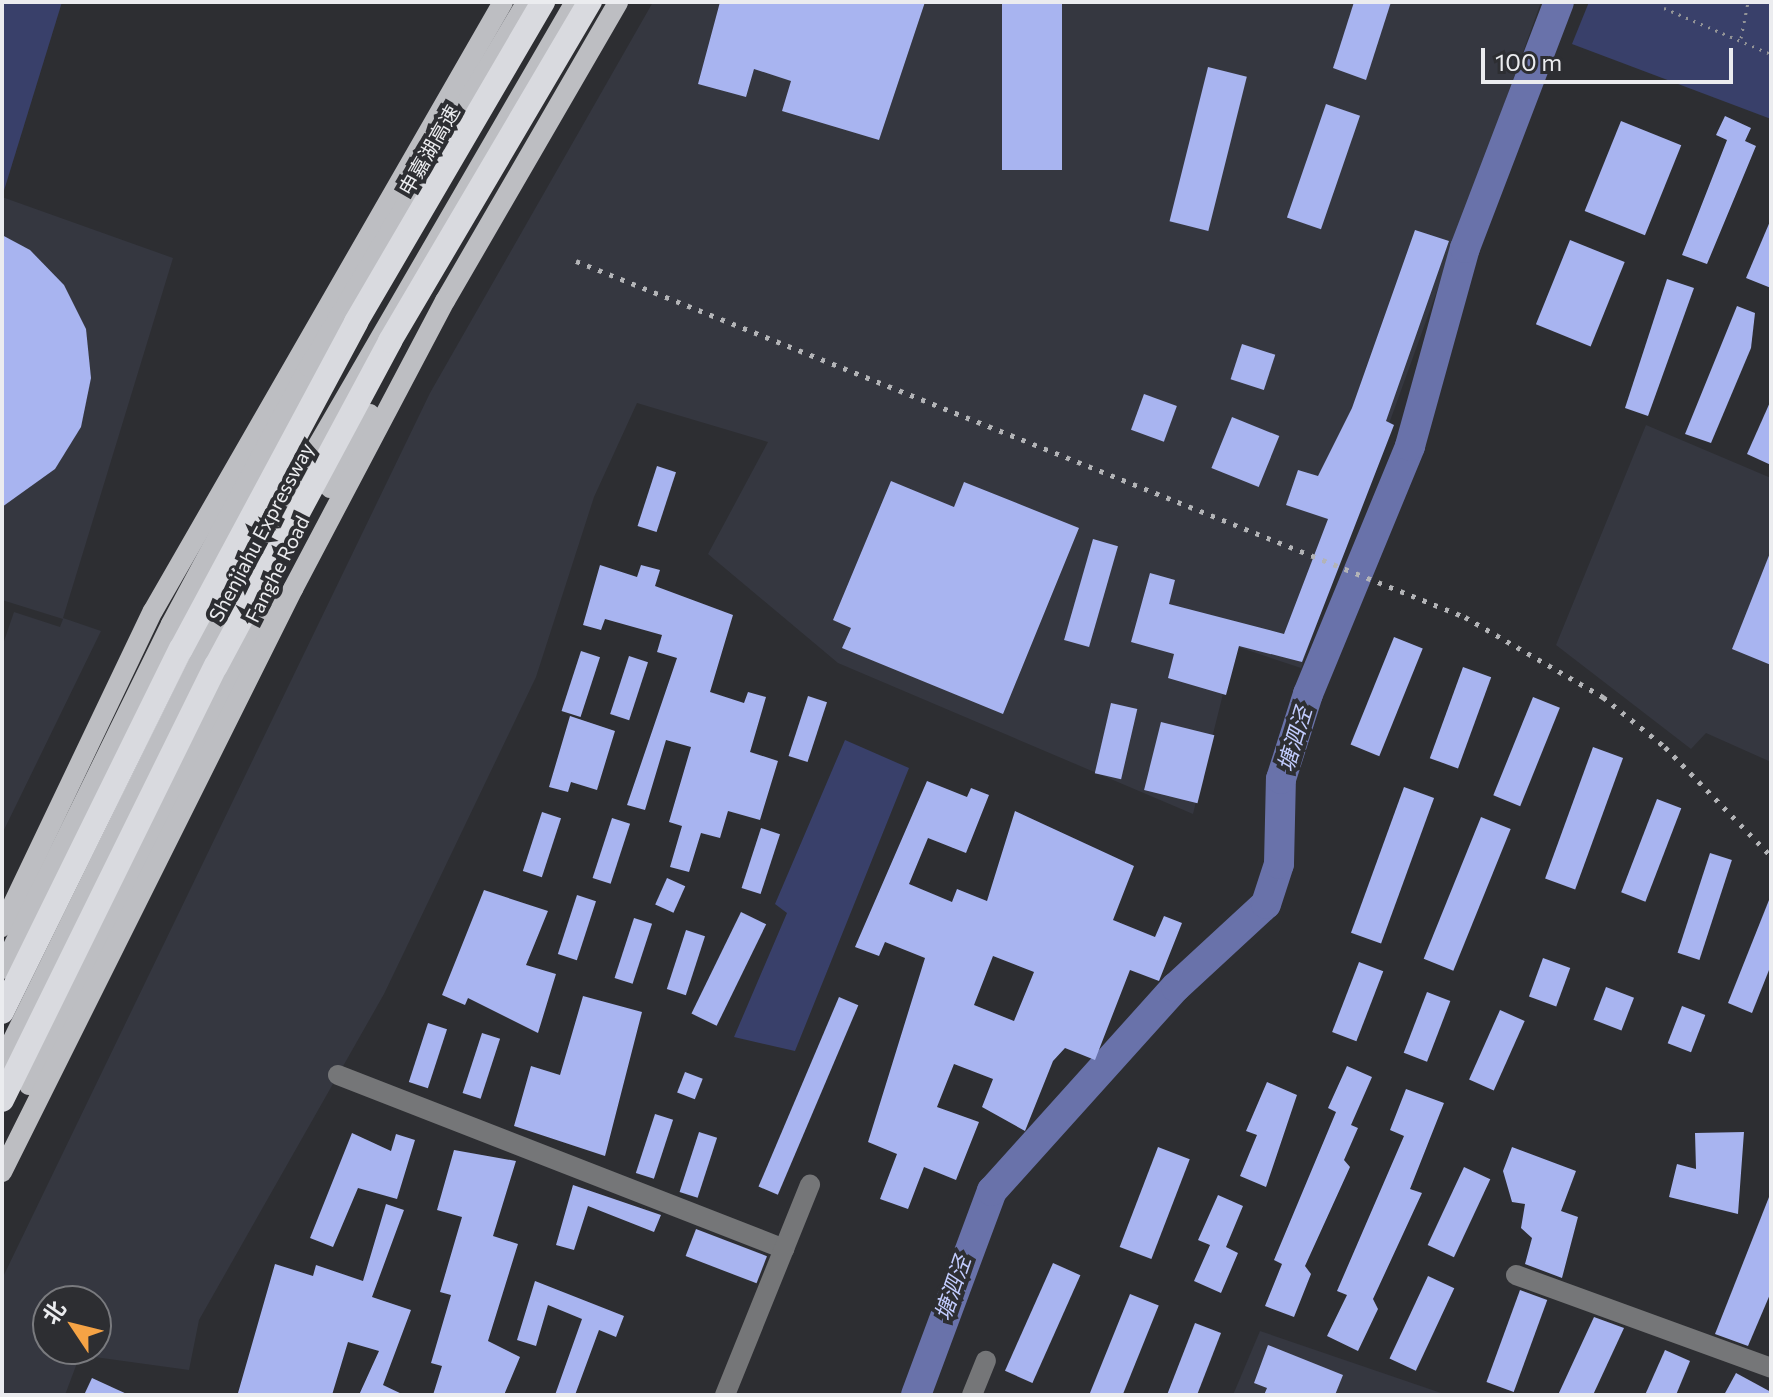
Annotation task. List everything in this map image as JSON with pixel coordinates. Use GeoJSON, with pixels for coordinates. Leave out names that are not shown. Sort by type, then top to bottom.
{"type":"FeatureCollection","features":[{"type":"Feature","properties":{"kind":"highway","name":"申嘉湖高速"},"geometry":{"type":"LineString","coordinates":[[356,322],[544,2]]}},
{"type":"Feature","properties":{"kind":"highway","name":"Shenjiahu Expressway"},"geometry":{"type":"LineString","coordinates":[[2,1100],[216,666],[375,368],[590,2]]}},
{"type":"Feature","properties":{"kind":"highway","name":"Shenjiahu Expressway"},"geometry":{"type":"LineString","coordinates":[[2,1012],[181,649],[356,322]]}},
{"type":"Feature","properties":{"kind":"main road"},"geometry":{"type":"LineString","coordinates":[[2,927],[153,611],[503,2]]}},
{"type":"Feature","properties":{"kind":"main road"},"geometry":{"type":"LineString","coordinates":[[2,969],[294,394],[527,2]]}},
{"type":"Feature","properties":{"kind":"main road"},"geometry":{"type":"LineString","coordinates":[[2,1001],[277,460],[376,279],[544,2]]}},
{"type":"Feature","properties":{"kind":"main road","name":"Fanghe Road"},"geometry":{"type":"LineString","coordinates":[[2,1062],[232,593],[575,2]]}},
{"type":"Feature","properties":{"kind":"main road"},"geometry":{"type":"LineString","coordinates":[[2,1143],[350,451],[605,2]]}},
{"type":"Feature","properties":{"kind":"main road","name":"Fanghe Road"},"geometry":{"type":"LineString","coordinates":[[2,1172],[293,589],[445,301],[618,2]]}},
{"type":"Feature","properties":{"kind":"street"},"geometry":{"type":"LineString","coordinates":[[338,1075],[784,1249]]}},
{"type":"Feature","properties":{"kind":"street"},"geometry":{"type":"LineString","coordinates":[[725,1395],[810,1185]]}},
{"type":"Feature","properties":{"kind":"street"},"geometry":{"type":"LineString","coordinates":[[1516,1275],[1771,1368]]}},
{"type":"Feature","properties":{"kind":"street"},"geometry":{"type":"LineString","coordinates":[[972,1395],[986,1361]]}},
{"type":"Feature","properties":{"kind":"path"},"geometry":{"type":"LineString","coordinates":[[1741,38],[1748,2]]}},
{"type":"Feature","properties":{"kind":"path"},"geometry":{"type":"LineString","coordinates":[[1664,8],[1741,38],[1771,54]]}},
{"type":"Feature","properties":{"kind":"shaded area"},"geometry":{"type":"Polygon","coordinates":[[[2,2],[62,2],[2,197],[2,2]]]}},
{"type":"Feature","properties":{"kind":"shaded area"},"geometry":{"type":"Polygon","coordinates":[[[653,2],[1541,2],[1301,668],[1235,646],[1193,814],[838,663],[708,554],[768,442],[637,403],[594,497],[536,677],[384,994],[199,1320],[189,1370],[112,1359],[112,1285],[32,1285],[32,1365],[76,1365],[65,1395],[2,1395],[2,1279],[430,393],[653,2]]]}},
{"type":"Feature","properties":{"kind":"shaded area"},"geometry":{"type":"Polygon","coordinates":[[[1589,2],[1771,2],[1771,119],[1572,44],[1589,2]]]}},
{"type":"Feature","properties":{"kind":"shaded area"},"geometry":{"type":"Polygon","coordinates":[[[2,197],[173,258],[63,618],[101,631],[2,834],[2,647],[14,612],[60,627],[63,619],[2,600],[2,197]]]}},
{"type":"Feature","properties":{"kind":"shaded area"},"geometry":{"type":"Polygon","coordinates":[[[1646,425],[1771,478],[1771,762],[1706,733],[1691,749],[1556,645],[1646,425]]]}},
{"type":"Feature","properties":{"kind":"shaded area"},"geometry":{"type":"Polygon","coordinates":[[[845,740],[909,768],[795,1051],[734,1037],[787,913],[775,904],[845,740]]]}},
{"type":"Feature","properties":{"kind":"shaded area"},"geometry":{"type":"Polygon","coordinates":[[[1260,1331],[1447,1395],[1233,1395],[1260,1331]]]}},
{"type":"Feature","properties":{"kind":"building"},"geometry":{"type":"Polygon","coordinates":[[[720,2],[925,2],[879,140],[782,111],[791,81],[754,69],[746,97],[698,84],[720,2]]]}},
{"type":"Feature","properties":{"kind":"building"},"geometry":{"type":"Polygon","coordinates":[[[1002,2],[1062,2],[1062,170],[1002,170],[1002,2]]]}},
{"type":"Feature","properties":{"kind":"building"},"geometry":{"type":"Polygon","coordinates":[[[1354,2],[1391,2],[1366,80],[1333,68],[1354,2]]]}},
{"type":"Feature","properties":{"kind":"building"},"geometry":{"type":"Polygon","coordinates":[[[1208,67],[1247,77],[1208,231],[1170,221],[1208,67]]]}},
{"type":"Feature","properties":{"kind":"building"},"geometry":{"type":"Polygon","coordinates":[[[1326,104],[1360,116],[1321,229],[1287,217],[1326,104]]]}},
{"type":"Feature","properties":{"kind":"building"},"geometry":{"type":"Polygon","coordinates":[[[1725,116],[1751,128],[1745,141],[1756,146],[1707,264],[1682,255],[1727,140],[1716,135],[1725,116]]]}},
{"type":"Feature","properties":{"kind":"building"},"geometry":{"type":"Polygon","coordinates":[[[1621,121],[1681,145],[1645,235],[1585,211],[1621,121]]]}},
{"type":"Feature","properties":{"kind":"building"},"geometry":{"type":"Polygon","coordinates":[[[1771,219],[1771,288],[1746,278],[1771,219]]]}},
{"type":"Feature","properties":{"kind":"building"},"geometry":{"type":"Polygon","coordinates":[[[1415,230],[1449,241],[1386,421],[1394,425],[1302,662],[1239,646],[1226,695],[1168,678],[1174,654],[1131,642],[1150,573],[1175,580],[1169,604],[1284,634],[1328,519],[1286,505],[1298,470],[1318,476],[1352,408],[1415,230]]]}},
{"type":"Feature","properties":{"kind":"building"},"geometry":{"type":"Polygon","coordinates":[[[2,235],[30,250],[64,285],[86,329],[91,378],[81,427],[55,469],[2,507],[2,235]]]}},
{"type":"Feature","properties":{"kind":"building"},"geometry":{"type":"Polygon","coordinates":[[[1570,240],[1625,262],[1591,346],[1536,324],[1570,240]]]}},
{"type":"Feature","properties":{"kind":"building"},"geometry":{"type":"Polygon","coordinates":[[[1667,279],[1694,288],[1648,416],[1625,408],[1667,279]]]}},
{"type":"Feature","properties":{"kind":"building"},"geometry":{"type":"Polygon","coordinates":[[[1737,306],[1755,313],[1751,348],[1711,443],[1685,434],[1737,306]]]}},
{"type":"Feature","properties":{"kind":"building"},"geometry":{"type":"Polygon","coordinates":[[[1242,344],[1275,355],[1264,390],[1231,379],[1242,344]]]}},
{"type":"Feature","properties":{"kind":"building"},"geometry":{"type":"Polygon","coordinates":[[[1144,394],[1177,406],[1164,442],[1131,430],[1144,394]]]}},
{"type":"Feature","properties":{"kind":"building"},"geometry":{"type":"Polygon","coordinates":[[[1771,400],[1771,465],[1747,454],[1771,400]]]}},
{"type":"Feature","properties":{"kind":"building"},"geometry":{"type":"Polygon","coordinates":[[[1232,417],[1279,436],[1259,487],[1211,468],[1232,417]]]}},
{"type":"Feature","properties":{"kind":"building"},"geometry":{"type":"Polygon","coordinates":[[[657,466],[676,472],[657,532],[638,526],[657,466]]]}},
{"type":"Feature","properties":{"kind":"building"},"geometry":{"type":"Polygon","coordinates":[[[891,481],[954,507],[964,482],[1079,528],[1003,714],[842,648],[851,628],[833,620],[891,481]]]}},
{"type":"Feature","properties":{"kind":"building"},"geometry":{"type":"Polygon","coordinates":[[[1093,539],[1118,546],[1089,647],[1064,640],[1093,539]]]}},
{"type":"Feature","properties":{"kind":"building"},"geometry":{"type":"Polygon","coordinates":[[[1771,553],[1771,665],[1732,649],[1771,553]]]}},
{"type":"Feature","properties":{"kind":"building"},"geometry":{"type":"Polygon","coordinates":[[[600,565],[637,577],[641,565],[660,570],[655,586],[733,615],[710,692],[744,703],[748,692],[766,697],[750,752],[778,761],[760,820],[728,811],[720,838],[701,833],[689,872],[670,867],[682,826],[669,822],[691,747],[666,740],[645,810],[627,805],[677,658],[657,652],[662,635],[605,619],[601,630],[583,625],[600,565]]]}},
{"type":"Feature","properties":{"kind":"building"},"geometry":{"type":"Polygon","coordinates":[[[1394,637],[1423,649],[1379,756],[1351,745],[1394,637]]]}},
{"type":"Feature","properties":{"kind":"building"},"geometry":{"type":"Polygon","coordinates":[[[581,651],[600,657],[581,717],[562,711],[581,651]]]}},
{"type":"Feature","properties":{"kind":"building"},"geometry":{"type":"Polygon","coordinates":[[[629,656],[648,662],[629,720],[610,714],[629,656]]]}},
{"type":"Feature","properties":{"kind":"building"},"geometry":{"type":"Polygon","coordinates":[[[1463,667],[1491,677],[1458,768],[1430,758],[1463,667]]]}},
{"type":"Feature","properties":{"kind":"building"},"geometry":{"type":"Polygon","coordinates":[[[808,696],[827,702],[808,762],[789,756],[808,696]]]}},
{"type":"Feature","properties":{"kind":"building"},"geometry":{"type":"Polygon","coordinates":[[[1533,697],[1560,708],[1520,806],[1493,795],[1533,697]]]}},
{"type":"Feature","properties":{"kind":"building"},"geometry":{"type":"Polygon","coordinates":[[[1111,703],[1137,709],[1121,779],[1095,773],[1111,703]]]}},
{"type":"Feature","properties":{"kind":"building"},"geometry":{"type":"Polygon","coordinates":[[[570,716],[615,731],[597,790],[571,782],[568,792],[549,787],[570,716]]]}},
{"type":"Feature","properties":{"kind":"building"},"geometry":{"type":"Polygon","coordinates":[[[1161,722],[1214,735],[1197,803],[1144,790],[1161,722]]]}},
{"type":"Feature","properties":{"kind":"building"},"geometry":{"type":"Polygon","coordinates":[[[1593,747],[1623,758],[1575,890],[1545,879],[1593,747]]]}},
{"type":"Feature","properties":{"kind":"building"},"geometry":{"type":"Polygon","coordinates":[[[927,781],[967,797],[971,788],[989,795],[966,853],[928,838],[909,884],[952,902],[957,889],[987,901],[1015,811],[1134,866],[1113,920],[1155,937],[1164,916],[1182,923],[1159,981],[1130,970],[1095,1060],[1065,1048],[1053,1061],[1025,1131],[982,1107],[993,1079],[954,1064],[937,1107],[979,1122],[956,1180],[924,1167],[908,1209],[880,1199],[897,1154],[868,1142],[925,958],[885,942],[879,956],[855,947],[927,781]],[[993,956],[974,1005],[1014,1021],[1034,972],[993,956]]]}},
{"type":"Feature","properties":{"kind":"building"},"geometry":{"type":"Polygon","coordinates":[[[1404,787],[1434,798],[1381,944],[1351,933],[1404,787]]]}},
{"type":"Feature","properties":{"kind":"building"},"geometry":{"type":"Polygon","coordinates":[[[1657,799],[1681,808],[1645,902],[1621,892],[1657,799]]]}},
{"type":"Feature","properties":{"kind":"building"},"geometry":{"type":"Polygon","coordinates":[[[542,812],[561,818],[542,877],[523,871],[542,812]]]}},
{"type":"Feature","properties":{"kind":"building"},"geometry":{"type":"Polygon","coordinates":[[[1481,817],[1511,829],[1453,971],[1424,959],[1481,817]]]}},
{"type":"Feature","properties":{"kind":"building"},"geometry":{"type":"Polygon","coordinates":[[[612,818],[630,824],[611,884],[593,878],[612,818]]]}},
{"type":"Feature","properties":{"kind":"building"},"geometry":{"type":"Polygon","coordinates":[[[761,828],[780,834],[761,894],[742,888],[761,828]]]}},
{"type":"Feature","properties":{"kind":"building"},"geometry":{"type":"Polygon","coordinates":[[[1710,853],[1732,860],[1699,960],[1678,953],[1710,853]]]}},
{"type":"Feature","properties":{"kind":"building"},"geometry":{"type":"Polygon","coordinates":[[[667,878],[685,886],[673,913],[655,904],[667,878]]]}},
{"type":"Feature","properties":{"kind":"building"},"geometry":{"type":"Polygon","coordinates":[[[484,890],[548,911],[526,965],[556,974],[538,1033],[468,998],[465,1005],[442,995],[484,890]]]}},
{"type":"Feature","properties":{"kind":"building"},"geometry":{"type":"Polygon","coordinates":[[[577,895],[596,901],[577,960],[558,954],[577,895]]]}},
{"type":"Feature","properties":{"kind":"building"},"geometry":{"type":"Polygon","coordinates":[[[1771,895],[1771,965],[1752,1013],[1728,1003],[1771,895]]]}},
{"type":"Feature","properties":{"kind":"building"},"geometry":{"type":"Polygon","coordinates":[[[741,912],[766,924],[717,1026],[691,1014],[741,912]]]}},
{"type":"Feature","properties":{"kind":"building"},"geometry":{"type":"Polygon","coordinates":[[[634,918],[652,924],[633,984],[615,978],[634,918]]]}},
{"type":"Feature","properties":{"kind":"building"},"geometry":{"type":"Polygon","coordinates":[[[686,930],[705,936],[686,995],[667,989],[686,930]]]}},
{"type":"Feature","properties":{"kind":"building"},"geometry":{"type":"Polygon","coordinates":[[[1543,958],[1570,968],[1556,1006],[1529,997],[1543,958]]]}},
{"type":"Feature","properties":{"kind":"building"},"geometry":{"type":"Polygon","coordinates":[[[1359,962],[1383,971],[1356,1041],[1332,1032],[1359,962]]]}},
{"type":"Feature","properties":{"kind":"building"},"geometry":{"type":"Polygon","coordinates":[[[1606,987],[1634,998],[1621,1030],[1593,1020],[1606,987]]]}},
{"type":"Feature","properties":{"kind":"building"},"geometry":{"type":"Polygon","coordinates":[[[1427,992],[1450,1001],[1427,1062],[1404,1053],[1427,992]]]}},
{"type":"Feature","properties":{"kind":"building"},"geometry":{"type":"Polygon","coordinates":[[[583,996],[642,1012],[605,1156],[514,1126],[531,1066],[560,1075],[583,996]]]}},
{"type":"Feature","properties":{"kind":"building"},"geometry":{"type":"Polygon","coordinates":[[[839,997],[858,1005],[778,1195],[759,1187],[839,997]]]}},
{"type":"Feature","properties":{"kind":"building"},"geometry":{"type":"Polygon","coordinates":[[[1682,1006],[1705,1015],[1691,1052],[1668,1043],[1682,1006]]]}},
{"type":"Feature","properties":{"kind":"building"},"geometry":{"type":"Polygon","coordinates":[[[1500,1010],[1525,1021],[1494,1090],[1469,1079],[1500,1010]]]}},
{"type":"Feature","properties":{"kind":"building"},"geometry":{"type":"Polygon","coordinates":[[[428,1023],[447,1029],[428,1088],[409,1082],[428,1023]]]}},
{"type":"Feature","properties":{"kind":"building"},"geometry":{"type":"Polygon","coordinates":[[[482,1033],[500,1039],[481,1099],[463,1093],[482,1033]]]}},
{"type":"Feature","properties":{"kind":"building"},"geometry":{"type":"Polygon","coordinates":[[[1347,1066],[1372,1077],[1351,1125],[1358,1128],[1344,1160],[1350,1167],[1305,1266],[1311,1274],[1294,1317],[1265,1306],[1282,1264],[1274,1260],[1336,1112],[1328,1108],[1347,1066]]]}},
{"type":"Feature","properties":{"kind":"building"},"geometry":{"type":"Polygon","coordinates":[[[685,1072],[703,1079],[695,1099],[677,1093],[685,1072]]]}},
{"type":"Feature","properties":{"kind":"building"},"geometry":{"type":"Polygon","coordinates":[[[1267,1082],[1297,1095],[1266,1187],[1240,1176],[1257,1135],[1246,1131],[1267,1082]]]}},
{"type":"Feature","properties":{"kind":"building"},"geometry":{"type":"Polygon","coordinates":[[[1406,1089],[1444,1103],[1410,1189],[1422,1193],[1373,1299],[1378,1309],[1358,1351],[1327,1336],[1347,1295],[1337,1291],[1404,1136],[1390,1130],[1406,1089]]]}},
{"type":"Feature","properties":{"kind":"building"},"geometry":{"type":"Polygon","coordinates":[[[655,1114],[673,1120],[654,1179],[636,1173],[655,1114]]]}},
{"type":"Feature","properties":{"kind":"building"},"geometry":{"type":"Polygon","coordinates":[[[699,1132],[717,1138],[698,1198],[680,1192],[699,1132]]]}},
{"type":"Feature","properties":{"kind":"building"},"geometry":{"type":"Polygon","coordinates":[[[1744,1132],[1738,1214],[1669,1197],[1677,1164],[1696,1169],[1695,1133],[1744,1132]]]}},
{"type":"Feature","properties":{"kind":"building"},"geometry":{"type":"Polygon","coordinates":[[[352,1133],[391,1151],[396,1134],[415,1140],[397,1199],[358,1188],[333,1247],[310,1238],[352,1133]]]}},
{"type":"Feature","properties":{"kind":"building"},"geometry":{"type":"Polygon","coordinates":[[[1158,1147],[1190,1159],[1151,1259],[1120,1247],[1158,1147]]]}},
{"type":"Feature","properties":{"kind":"building"},"geometry":{"type":"Polygon","coordinates":[[[1512,1147],[1576,1171],[1561,1211],[1578,1217],[1562,1278],[1525,1264],[1532,1238],[1521,1228],[1525,1204],[1512,1202],[1503,1171],[1512,1147]]]}},
{"type":"Feature","properties":{"kind":"building"},"geometry":{"type":"Polygon","coordinates":[[[454,1150],[516,1161],[493,1236],[518,1244],[488,1341],[520,1357],[504,1395],[433,1395],[442,1366],[431,1363],[451,1295],[440,1292],[462,1217],[437,1210],[454,1150]]]}},
{"type":"Feature","properties":{"kind":"building"},"geometry":{"type":"Polygon","coordinates":[[[1464,1167],[1490,1179],[1454,1257],[1428,1245],[1464,1167]]]}},
{"type":"Feature","properties":{"kind":"building"},"geometry":{"type":"Polygon","coordinates":[[[573,1185],[661,1215],[654,1232],[588,1206],[574,1250],[556,1245],[573,1185]]]}},
{"type":"Feature","properties":{"kind":"building"},"geometry":{"type":"Polygon","coordinates":[[[1771,1192],[1771,1292],[1748,1346],[1715,1334],[1771,1192]]]}},
{"type":"Feature","properties":{"kind":"building"},"geometry":{"type":"Polygon","coordinates":[[[1218,1195],[1243,1206],[1226,1247],[1238,1253],[1221,1293],[1194,1281],[1210,1245],[1198,1240],[1218,1195]]]}},
{"type":"Feature","properties":{"kind":"building"},"geometry":{"type":"Polygon","coordinates":[[[386,1204],[404,1210],[372,1297],[411,1310],[383,1385],[404,1395],[359,1395],[379,1351],[348,1342],[332,1395],[238,1393],[275,1264],[313,1276],[316,1265],[363,1281],[386,1204]]]}},
{"type":"Feature","properties":{"kind":"building"},"geometry":{"type":"Polygon","coordinates":[[[696,1229],[767,1256],[757,1283],[686,1256],[696,1229]]]}},
{"type":"Feature","properties":{"kind":"building"},"geometry":{"type":"Polygon","coordinates":[[[1053,1263],[1080,1275],[1032,1383],[1005,1371],[1053,1263]]]}},
{"type":"Feature","properties":{"kind":"building"},"geometry":{"type":"Polygon","coordinates":[[[1428,1276],[1454,1288],[1416,1371],[1390,1358],[1428,1276]]]}},
{"type":"Feature","properties":{"kind":"building"},"geometry":{"type":"Polygon","coordinates":[[[535,1281],[624,1316],[616,1337],[599,1330],[575,1395],[555,1395],[582,1319],[548,1305],[536,1346],[517,1340],[535,1281]]]}},
{"type":"Feature","properties":{"kind":"building"},"geometry":{"type":"Polygon","coordinates":[[[1520,1290],[1547,1300],[1514,1392],[1486,1382],[1520,1290]]]}},
{"type":"Feature","properties":{"kind":"building"},"geometry":{"type":"Polygon","coordinates":[[[1130,1294],[1159,1306],[1123,1395],[1089,1395],[1130,1294]]]}},
{"type":"Feature","properties":{"kind":"building"},"geometry":{"type":"Polygon","coordinates":[[[1594,1317],[1624,1328],[1593,1395],[1558,1395],[1594,1317]]]}},
{"type":"Feature","properties":{"kind":"building"},"geometry":{"type":"Polygon","coordinates":[[[1195,1323],[1221,1333],[1197,1395],[1167,1395],[1195,1323]]]}},
{"type":"Feature","properties":{"kind":"building"},"geometry":{"type":"Polygon","coordinates":[[[1268,1345],[1343,1375],[1335,1395],[1264,1395],[1267,1388],[1254,1383],[1268,1345]]]}},
{"type":"Feature","properties":{"kind":"building"},"geometry":{"type":"Polygon","coordinates":[[[1665,1350],[1690,1361],[1676,1395],[1645,1395],[1665,1350]]]}},
{"type":"Feature","properties":{"kind":"building"},"geometry":{"type":"Polygon","coordinates":[[[1736,1373],[1771,1392],[1771,1395],[1724,1395],[1736,1373]]]}},
{"type":"Feature","properties":{"kind":"building"},"geometry":{"type":"Polygon","coordinates":[[[92,1378],[129,1395],[84,1395],[92,1378]]]}},
{"type":"Feature","properties":{"kind":"waterway","name":"塘泗泾"},"geometry":{"type":"LineString","coordinates":[[916,1395],[992,1191],[1176,987],[1266,904],[1279,864],[1281,779],[1308,694],[1410,446],[1465,248],[1559,2]]}},
{"type":"Feature","properties":{"kind":"railway"},"geometry":{"type":"LineString","coordinates":[[576,261],[1465,617],[1603,697],[1665,747],[1771,856]]}}]}
